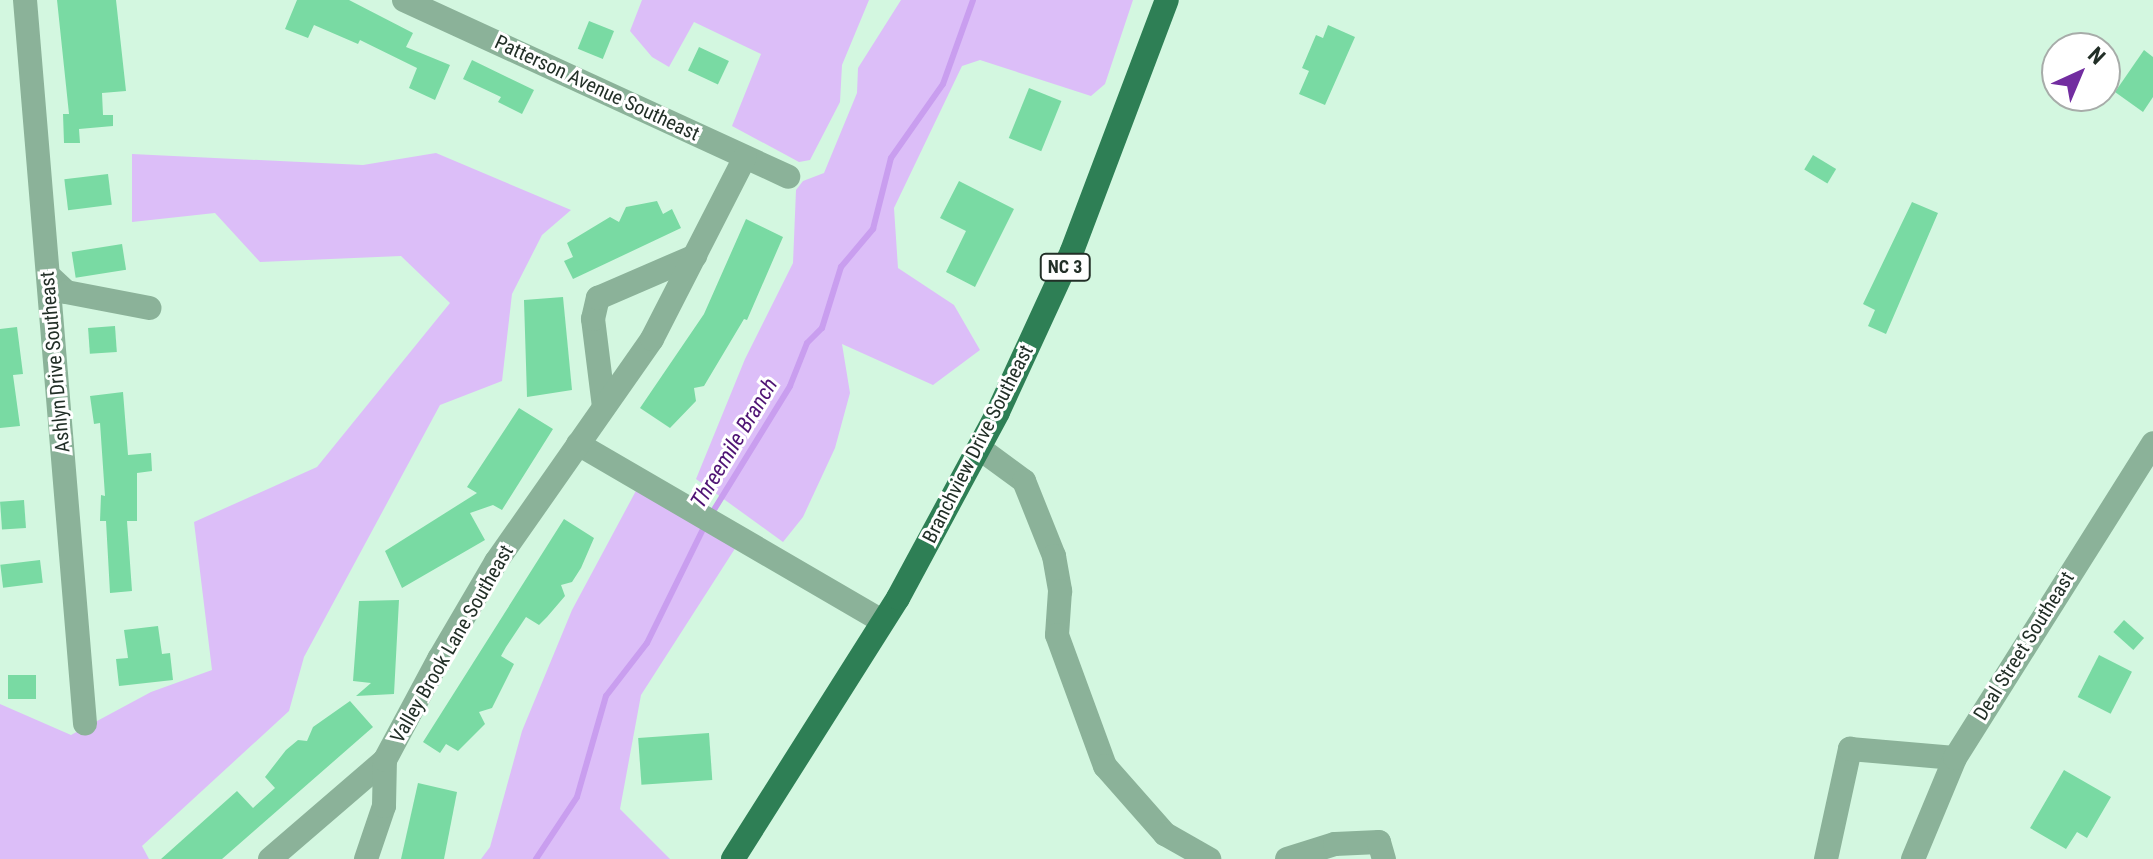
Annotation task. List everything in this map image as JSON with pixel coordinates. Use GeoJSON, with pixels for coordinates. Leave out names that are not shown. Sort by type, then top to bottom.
{"type":"FeatureCollection","features":[{"type":"Feature","properties":{"kind":"main road","name":"Branchview Drive Southeast"},"geometry":{"type":"LineString","coordinates":[[733,859],[836,700],[979,448],[1072,251],[1167,0]]}},
{"type":"Feature","properties":{"kind":"street","name":"Ashlyn Drive Southeast"},"geometry":{"type":"LineString","coordinates":[[25,0],[85,724]]}},
{"type":"Feature","properties":{"kind":"street","name":"Patterson Avenue Southeast"},"geometry":{"type":"LineString","coordinates":[[404,0],[788,177]]}},
{"type":"Feature","properties":{"kind":"street","name":"Valley Brook Lane Southeast"},"geometry":{"type":"LineString","coordinates":[[366,859],[384,806],[385,760],[496,562],[652,339],[745,157]]}},
{"type":"Feature","properties":{"kind":"street"},"geometry":{"type":"LineString","coordinates":[[604,407],[593,319],[598,298],[695,256]]}},
{"type":"Feature","properties":{"kind":"street"},"geometry":{"type":"LineString","coordinates":[[48,275],[66,292],[149,308]]}},
{"type":"Feature","properties":{"kind":"street","name":"Deal Street Southeast"},"geometry":{"type":"LineString","coordinates":[[1913,859],[1955,758],[2153,443]]}},
{"type":"Feature","properties":{"kind":"street"},"geometry":{"type":"LineString","coordinates":[[578,444],[881,620]]}},
{"type":"Feature","properties":{"kind":"street"},"geometry":{"type":"LineString","coordinates":[[979,448],[1024,481],[1054,556],[1060,591],[1057,635],[1105,766],[1165,834],[1209,859]]}},
{"type":"Feature","properties":{"kind":"street"},"geometry":{"type":"LineString","coordinates":[[1826,859],[1850,749],[1955,758]]}},
{"type":"Feature","properties":{"kind":"street"},"geometry":{"type":"LineString","coordinates":[[270,859],[385,760]]}},
{"type":"Feature","properties":{"kind":"street"},"geometry":{"type":"LineString","coordinates":[[1287,859],[1335,844],[1379,842],[1384,859]]}},
{"type":"Feature","properties":{"kind":"shaded area"},"geometry":{"type":"Polygon","coordinates":[[[642,0],[869,0],[842,65],[840,102],[810,160],[799,162],[732,126],[761,54],[694,22],[669,67],[652,57],[630,31],[642,0]]]}},
{"type":"Feature","properties":{"kind":"shaded area"},"geometry":{"type":"Polygon","coordinates":[[[901,0],[1133,0],[1105,84],[1091,96],[980,60],[962,66],[894,208],[898,268],[954,305],[980,350],[933,385],[842,344],[850,393],[835,448],[803,517],[783,542],[696,479],[745,359],[793,263],[796,190],[803,181],[824,173],[857,93],[858,68],[901,0]]]}},
{"type":"Feature","properties":{"kind":"shaded area"},"geometry":{"type":"Polygon","coordinates":[[[436,153],[571,210],[542,235],[512,294],[502,381],[440,405],[304,657],[289,711],[142,846],[149,859],[0,859],[0,704],[71,735],[151,692],[212,670],[194,522],[317,467],[450,303],[401,256],[260,262],[215,213],[132,222],[132,154],[363,165],[436,153]]]}},
{"type":"Feature","properties":{"kind":"shaded area"},"geometry":{"type":"Polygon","coordinates":[[[638,487],[736,547],[641,695],[620,809],[670,859],[481,859],[490,847],[522,731],[572,610],[638,487]]]}},
{"type":"Feature","properties":{"kind":"building"},"geometry":{"type":"Polygon","coordinates":[[[57,0],[116,0],[126,91],[102,93],[103,115],[113,115],[113,126],[79,129],[80,143],[64,143],[63,114],[69,114],[57,0]]]}},
{"type":"Feature","properties":{"kind":"building"},"geometry":{"type":"Polygon","coordinates":[[[297,0],[349,0],[413,33],[406,47],[450,65],[435,100],[409,88],[417,68],[360,40],[358,44],[314,25],[308,38],[285,29],[297,0]]]}},
{"type":"Feature","properties":{"kind":"building"},"geometry":{"type":"Polygon","coordinates":[[[589,21],[614,31],[603,59],[578,49],[589,21]]]}},
{"type":"Feature","properties":{"kind":"building"},"geometry":{"type":"Polygon","coordinates":[[[1328,25],[1355,37],[1325,105],[1299,94],[1309,71],[1302,68],[1316,35],[1323,38],[1328,25]]]}},
{"type":"Feature","properties":{"kind":"building"},"geometry":{"type":"Polygon","coordinates":[[[699,47],[729,61],[718,85],[688,71],[699,47]]]}},
{"type":"Feature","properties":{"kind":"building"},"geometry":{"type":"Polygon","coordinates":[[[2144,50],[2153,57],[2153,97],[2143,112],[2121,96],[2121,83],[2144,50]]]}},
{"type":"Feature","properties":{"kind":"building"},"geometry":{"type":"Polygon","coordinates":[[[472,60],[534,90],[522,114],[498,102],[501,97],[463,79],[472,60]]]}},
{"type":"Feature","properties":{"kind":"building"},"geometry":{"type":"Polygon","coordinates":[[[1029,88],[1061,101],[1041,151],[1009,138],[1029,88]]]}},
{"type":"Feature","properties":{"kind":"building"},"geometry":{"type":"Polygon","coordinates":[[[1813,155],[1836,169],[1827,183],[1804,170],[1813,155]]]}},
{"type":"Feature","properties":{"kind":"building"},"geometry":{"type":"Polygon","coordinates":[[[108,174],[112,205],[68,210],[64,179],[108,174]]]}},
{"type":"Feature","properties":{"kind":"building"},"geometry":{"type":"Polygon","coordinates":[[[959,181],[1014,209],[975,287],[946,272],[966,231],[940,218],[959,181]]]}},
{"type":"Feature","properties":{"kind":"building"},"geometry":{"type":"Polygon","coordinates":[[[657,201],[663,214],[672,209],[681,228],[573,279],[564,261],[573,257],[567,243],[610,217],[619,222],[626,207],[657,201]]]}},
{"type":"Feature","properties":{"kind":"building"},"geometry":{"type":"Polygon","coordinates":[[[1912,202],[1938,213],[1886,334],[1868,326],[1875,310],[1863,304],[1912,202]]]}},
{"type":"Feature","properties":{"kind":"building"},"geometry":{"type":"Polygon","coordinates":[[[746,219],[783,237],[747,320],[744,319],[704,386],[694,388],[696,401],[670,428],[640,408],[704,314],[746,219]]]}},
{"type":"Feature","properties":{"kind":"building"},"geometry":{"type":"Polygon","coordinates":[[[122,244],[126,270],[76,278],[72,252],[122,244]]]}},
{"type":"Feature","properties":{"kind":"building"},"geometry":{"type":"Polygon","coordinates":[[[563,297],[572,390],[527,397],[524,300],[563,297]]]}},
{"type":"Feature","properties":{"kind":"building"},"geometry":{"type":"Polygon","coordinates":[[[115,326],[117,352],[90,354],[88,328],[115,326]]]}},
{"type":"Feature","properties":{"kind":"building"},"geometry":{"type":"Polygon","coordinates":[[[17,327],[23,374],[13,375],[20,426],[0,428],[0,329],[17,327]]]}},
{"type":"Feature","properties":{"kind":"building"},"geometry":{"type":"Polygon","coordinates":[[[123,392],[128,455],[151,453],[152,471],[137,473],[137,521],[127,521],[132,591],[110,593],[106,521],[100,521],[101,495],[105,496],[100,423],[94,424],[90,396],[123,392]]]}},
{"type":"Feature","properties":{"kind":"building"},"geometry":{"type":"Polygon","coordinates":[[[519,408],[553,429],[502,510],[493,505],[470,513],[485,540],[402,588],[385,551],[477,493],[467,487],[519,408]]]}},
{"type":"Feature","properties":{"kind":"building"},"geometry":{"type":"Polygon","coordinates":[[[24,500],[26,528],[2,530],[0,502],[24,500]]]}},
{"type":"Feature","properties":{"kind":"building"},"geometry":{"type":"Polygon","coordinates":[[[564,519],[594,538],[581,568],[572,582],[561,585],[565,596],[547,617],[539,625],[526,617],[506,647],[501,656],[514,664],[492,708],[479,712],[485,724],[458,751],[446,744],[440,753],[423,742],[564,519]]]}},
{"type":"Feature","properties":{"kind":"building"},"geometry":{"type":"Polygon","coordinates":[[[40,560],[43,583],[3,588],[0,565],[40,560]]]}},
{"type":"Feature","properties":{"kind":"building"},"geometry":{"type":"Polygon","coordinates":[[[399,600],[394,694],[356,696],[371,683],[353,681],[359,601],[399,600]]]}},
{"type":"Feature","properties":{"kind":"building"},"geometry":{"type":"Polygon","coordinates":[[[2124,620],[2144,638],[2133,650],[2113,632],[2124,620]]]}},
{"type":"Feature","properties":{"kind":"building"},"geometry":{"type":"Polygon","coordinates":[[[158,626],[162,654],[170,653],[173,680],[119,686],[116,659],[128,658],[124,630],[158,626]]]}},
{"type":"Feature","properties":{"kind":"building"},"geometry":{"type":"Polygon","coordinates":[[[2099,655],[2132,672],[2111,714],[2078,697],[2099,655]]]}},
{"type":"Feature","properties":{"kind":"building"},"geometry":{"type":"Polygon","coordinates":[[[8,675],[36,675],[36,699],[8,699],[8,675]]]}},
{"type":"Feature","properties":{"kind":"building"},"geometry":{"type":"Polygon","coordinates":[[[350,701],[373,727],[222,859],[161,859],[237,791],[253,808],[275,788],[265,777],[286,750],[298,740],[307,741],[313,727],[350,701]]]}},
{"type":"Feature","properties":{"kind":"building"},"geometry":{"type":"Polygon","coordinates":[[[709,733],[712,780],[641,785],[638,738],[709,733]]]}},
{"type":"Feature","properties":{"kind":"building"},"geometry":{"type":"Polygon","coordinates":[[[2064,770],[2111,797],[2087,838],[2077,832],[2066,849],[2030,828],[2064,770]]]}},
{"type":"Feature","properties":{"kind":"building"},"geometry":{"type":"Polygon","coordinates":[[[418,783],[457,792],[444,859],[401,859],[418,783]]]}},
{"type":"Feature","properties":{"kind":"waterway","name":"Threemile Branch"},"geometry":{"type":"LineString","coordinates":[[712,513],[790,386],[807,343],[822,328],[841,267],[873,229],[891,158],[943,84],[973,0]]}},
{"type":"Feature","properties":{"kind":"waterway","name":"Threemile Branch"},"geometry":{"type":"LineString","coordinates":[[536,859],[577,797],[606,696],[647,643],[706,523]]}}]}
